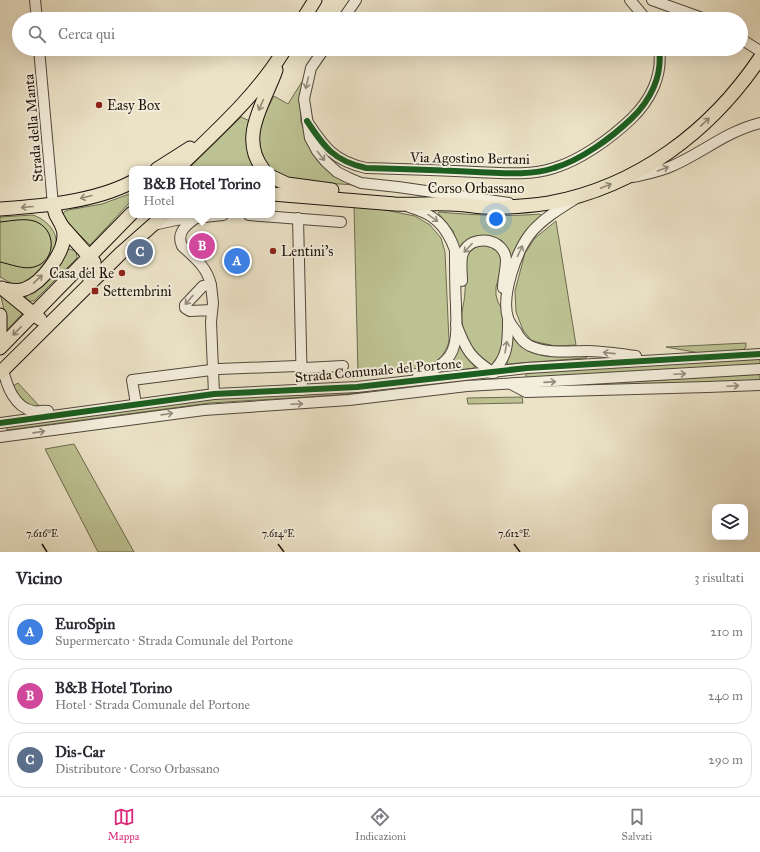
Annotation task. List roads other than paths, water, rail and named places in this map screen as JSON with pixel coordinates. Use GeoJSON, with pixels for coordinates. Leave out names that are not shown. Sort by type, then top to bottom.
{"type":"FeatureCollection","features":[{"type":"Feature","properties":{"kind":"main road"},"geometry":{"type":"LineString","coordinates":[[307,12],[315,0]]}},
{"type":"Feature","properties":{"kind":"main road"},"geometry":{"type":"LineString","coordinates":[[180,166],[216,130],[262,80],[280,56]]}},
{"type":"Feature","properties":{"kind":"main road"},"geometry":{"type":"LineString","coordinates":[[260,166],[254,153],[252,141],[254,124],[282,56]]}},
{"type":"Feature","properties":{"kind":"main road","name":"Corso Orbassano"},"geometry":{"type":"LineString","coordinates":[[275,194],[397,204],[450,204],[484,207],[548,203],[578,196],[625,178],[662,156],[694,133],[736,90],[760,58]]}},
{"type":"Feature","properties":{"kind":"main road"},"geometry":{"type":"LineString","coordinates":[[162,166],[216,130]]}},
{"type":"Feature","properties":{"kind":"main road"},"geometry":{"type":"LineString","coordinates":[[275,178],[287,184],[300,187],[450,204]]}},
{"type":"Feature","properties":{"kind":"main road"},"geometry":{"type":"LineString","coordinates":[[0,209],[53,205],[111,190],[129,183]]}},
{"type":"Feature","properties":{"kind":"main road"},"geometry":{"type":"LineString","coordinates":[[53,205],[62,226],[94,262],[95,272],[87,286]]}},
{"type":"Feature","properties":{"kind":"main road"},"geometry":{"type":"LineString","coordinates":[[0,348],[129,216]]}},
{"type":"Feature","properties":{"kind":"main road"},"geometry":{"type":"LineString","coordinates":[[2,372],[87,286],[160,218]]}},
{"type":"Feature","properties":{"kind":"main road"},"geometry":{"type":"LineString","coordinates":[[2,288],[19,291],[25,289],[36,282],[50,268],[62,243],[64,235],[62,226]]}},
{"type":"Feature","properties":{"kind":"main road"},"geometry":{"type":"LineString","coordinates":[[2,288],[47,325]]}},
{"type":"Feature","properties":{"kind":"main road"},"geometry":{"type":"LineString","coordinates":[[0,316],[0,333]]}},
{"type":"Feature","properties":{"kind":"street"},"geometry":{"type":"LineString","coordinates":[[35,0],[36,12]]}},
{"type":"Feature","properties":{"kind":"street"},"geometry":{"type":"LineString","coordinates":[[348,12],[356,0]]}},
{"type":"Feature","properties":{"kind":"street"},"geometry":{"type":"LineString","coordinates":[[630,0],[640,12]]}},
{"type":"Feature","properties":{"kind":"street"},"geometry":{"type":"LineString","coordinates":[[652,0],[685,12]]}},
{"type":"Feature","properties":{"kind":"street"},"geometry":{"type":"LineString","coordinates":[[748,43],[760,51]]}},
{"type":"Feature","properties":{"kind":"street","name":"Strada della Manta"},"geometry":{"type":"LineString","coordinates":[[40,56],[53,205]]}},
{"type":"Feature","properties":{"kind":"street","name":"Via Agostino Bertani"},"geometry":{"type":"LineString","coordinates":[[319,56],[311,68],[304,99],[307,121],[310,138],[317,151],[337,172],[361,183],[527,205]]}},
{"type":"Feature","properties":{"kind":"street","name":"Via Agostino Bertani"},"geometry":{"type":"LineString","coordinates":[[307,121],[321,143],[331,152],[342,160],[366,168],[513,173],[550,170],[589,151],[616,132],[635,116],[655,86],[659,72],[660,56]]}},
{"type":"Feature","properties":{"kind":"street"},"geometry":{"type":"LineString","coordinates":[[625,178],[651,174],[672,166],[733,132],[760,123]]}},
{"type":"Feature","properties":{"kind":"street","name":"Corso Orbassano"},"geometry":{"type":"LineString","coordinates":[[506,303],[511,273],[522,246],[530,234],[539,225],[578,196]]}},
{"type":"Feature","properties":{"kind":"street","name":"Corso Orbassano"},"geometry":{"type":"LineString","coordinates":[[392,384],[431,372],[442,364],[454,346],[456,324],[455,250],[451,240],[439,222],[431,216],[421,210],[397,204]]}},
{"type":"Feature","properties":{"kind":"street"},"geometry":{"type":"LineString","coordinates":[[275,217],[341,222]]}},
{"type":"Feature","properties":{"kind":"street"},"geometry":{"type":"LineString","coordinates":[[151,225],[196,218]]}},
{"type":"Feature","properties":{"kind":"street"},"geometry":{"type":"LineString","coordinates":[[196,218],[184,228],[181,233],[181,242],[182,246],[206,270],[211,285],[213,303],[211,322],[214,394]]}},
{"type":"Feature","properties":{"kind":"street","name":"Strada Comunale del Portone"},"geometry":{"type":"LineString","coordinates":[[298,218],[302,390]]}},
{"type":"Feature","properties":{"kind":"street","name":"Corso Orbassano"},"geometry":{"type":"LineString","coordinates":[[456,304],[462,286],[463,254],[466,249],[474,243],[482,240],[492,241],[500,247],[506,260],[503,289],[508,318],[508,337],[505,357],[493,372],[467,386]]}},
{"type":"Feature","properties":{"kind":"street"},"geometry":{"type":"LineString","coordinates":[[211,285],[203,286],[185,304],[185,308],[190,311],[212,310]]}},
{"type":"Feature","properties":{"kind":"street","name":"Corso Orbassano"},"geometry":{"type":"LineString","coordinates":[[508,318],[523,341],[528,346],[538,349],[554,352],[589,351],[662,359]]}},
{"type":"Feature","properties":{"kind":"street","name":"Corso Orbassano"},"geometry":{"type":"LineString","coordinates":[[456,324],[463,342],[475,360],[526,392],[708,388],[760,385]]}},
{"type":"Feature","properties":{"kind":"street","name":"Strada Comunale del Portone"},"geometry":{"type":"LineString","coordinates":[[0,423],[214,394],[392,384],[493,372],[662,359],[760,354]]}},
{"type":"Feature","properties":{"kind":"street","name":"Strada Comunale del Portone"},"geometry":{"type":"LineString","coordinates":[[136,404],[132,380],[213,370],[297,366],[305,368],[343,366]]}},
{"type":"Feature","properties":{"kind":"street","name":"Strada Comunale del Portone"},"geometry":{"type":"LineString","coordinates":[[0,437],[204,410],[342,401],[467,386],[760,369]]}},
{"type":"Feature","properties":{"kind":"street"},"geometry":{"type":"LineString","coordinates":[[2,372],[10,391],[16,401],[21,405],[31,410],[64,414]]}},
{"type":"Feature","properties":{"kind":"tram line"},"geometry":{"type":"LineString","coordinates":[[0,222],[22,220],[34,221],[42,225],[47,230],[51,244],[50,252],[47,258],[42,264],[34,267],[21,267],[0,262]]}},
{"type":"Feature","properties":{"kind":"place","name":"Easy Box"},"geometry":{"type":"Point","coordinates":[99,105]}},
{"type":"Feature","properties":{"kind":"place","name":"B&B Hotel Torino"},"geometry":{"type":"Point","coordinates":[202,246]}},
{"type":"Feature","properties":{"kind":"place","name":"Lentini's"},"geometry":{"type":"Point","coordinates":[273,251]}},
{"type":"Feature","properties":{"kind":"place","name":"Dis-Car"},"geometry":{"type":"Point","coordinates":[140,252]}},
{"type":"Feature","properties":{"kind":"place","name":"EuroSpin"},"geometry":{"type":"Point","coordinates":[237,261]}},
{"type":"Feature","properties":{"kind":"place","name":"Casa del Re"},"geometry":{"type":"Point","coordinates":[122,273]}},
{"type":"Feature","properties":{"kind":"place","name":"Settembrini"},"geometry":{"type":"Point","coordinates":[95,291]}}]}
